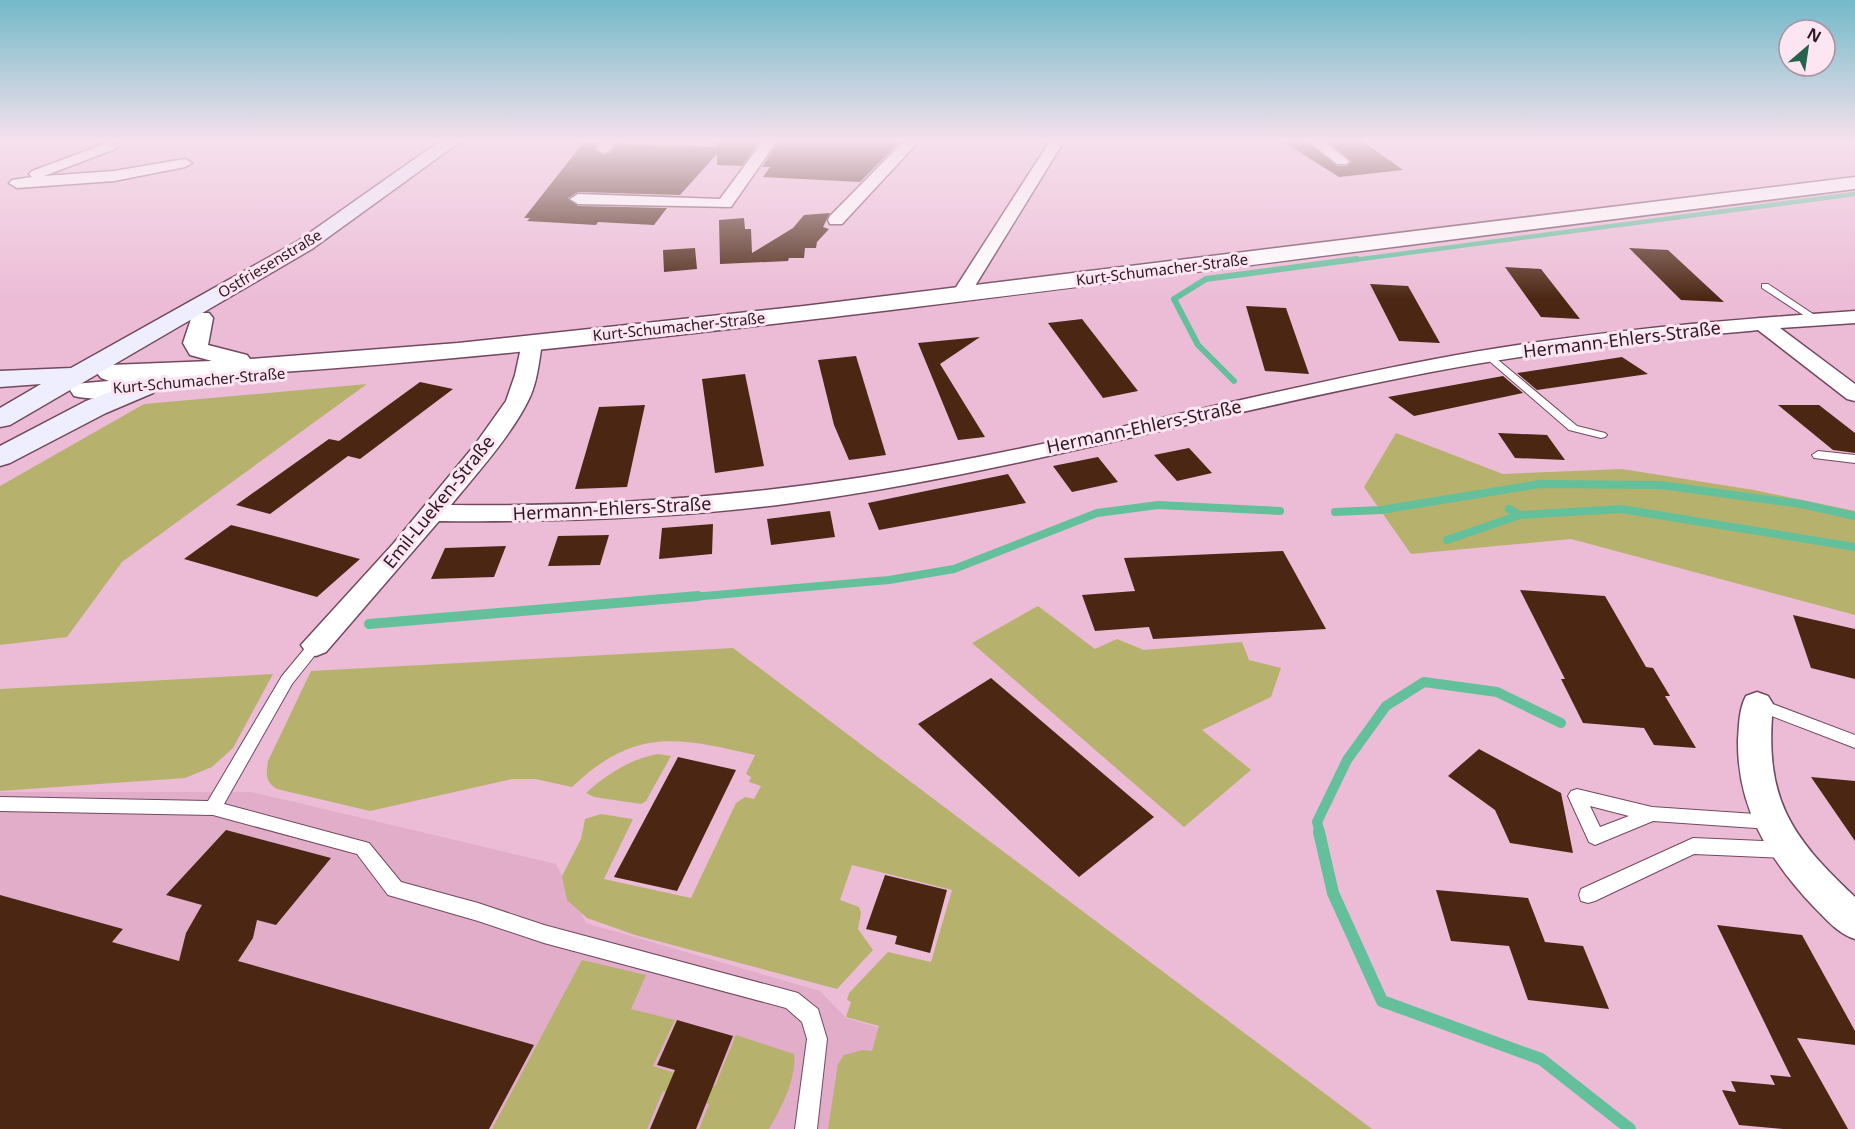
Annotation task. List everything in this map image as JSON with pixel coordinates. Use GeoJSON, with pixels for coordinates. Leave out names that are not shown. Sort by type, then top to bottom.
{"type":"FeatureCollection","features":[{"type":"Feature","properties":{"kind":"main road","name":"Ostfriesenstraße"},"geometry":{"type":"LineString","coordinates":[[81,382],[305,245],[378,194]]}},
{"type":"Feature","properties":{"kind":"main road"},"geometry":{"type":"LineString","coordinates":[[0,440],[81,382],[110,373],[201,318],[270,272],[305,245]]}},
{"type":"Feature","properties":{"kind":"main road","name":"Kurt-Schumacher-Straße"},"geometry":{"type":"LineString","coordinates":[[0,379],[81,382]]}},
{"type":"Feature","properties":{"kind":"main road","name":"Kurt-Schumacher-Straße"},"geometry":{"type":"LineString","coordinates":[[0,394],[50,391],[81,382]]}},
{"type":"Feature","properties":{"kind":"main road"},"geometry":{"type":"LineString","coordinates":[[0,457],[60,425],[144,387]]}},
{"type":"Feature","properties":{"kind":"main road"},"geometry":{"type":"LineString","coordinates":[[0,419],[50,391]]}},
{"type":"Feature","properties":{"kind":"street"},"geometry":{"type":"LineString","coordinates":[[578,199],[724,204],[732,194]]}},
{"type":"Feature","properties":{"kind":"street"},"geometry":{"type":"LineString","coordinates":[[836,220],[861,194]]}},
{"type":"Feature","properties":{"kind":"street"},"geometry":{"type":"LineString","coordinates":[[960,295],[1025,194]]}},
{"type":"Feature","properties":{"kind":"street","name":"Kurt-Schumacher-Straße"},"geometry":{"type":"LineString","coordinates":[[110,373],[267,364],[532,343],[960,295],[1769,194]]}},
{"type":"Feature","properties":{"kind":"street"},"geometry":{"type":"LineString","coordinates":[[980,267],[1002,282],[1017,287]]}},
{"type":"Feature","properties":{"kind":"street","name":"Hermann-Ehlers-Straße"},"geometry":{"type":"LineString","coordinates":[[432,513],[523,515],[650,511],[788,495],[1022,454],[1386,376],[1491,357],[1620,338],[1761,323],[1855,317]]}},
{"type":"Feature","properties":{"kind":"street"},"geometry":{"type":"LineString","coordinates":[[201,318],[195,335],[195,344],[199,350],[217,356],[267,364]]}},
{"type":"Feature","properties":{"kind":"street"},"geometry":{"type":"LineString","coordinates":[[1761,323],[1855,394]]}},
{"type":"Feature","properties":{"kind":"street","name":"Emil-Lueken-Straße"},"geometry":{"type":"LineString","coordinates":[[316,645],[432,513],[482,451],[517,401],[526,375],[532,343]]}},
{"type":"Feature","properties":{"kind":"street","name":"Kurt-Schumacher-Straße"},"geometry":{"type":"LineString","coordinates":[[81,382],[144,387],[415,360],[467,349]]}},
{"type":"Feature","properties":{"kind":"street"},"geometry":{"type":"LineString","coordinates":[[1757,704],[1753,732],[1759,790],[1770,822],[1789,850],[1851,914]]}},
{"type":"Feature","properties":{"kind":"lane"},"geometry":{"type":"LineString","coordinates":[[1765,286],[1817,320]]}},
{"type":"Feature","properties":{"kind":"lane"},"geometry":{"type":"LineString","coordinates":[[1491,357],[1573,428],[1602,435]]}},
{"type":"Feature","properties":{"kind":"lane"},"geometry":{"type":"LineString","coordinates":[[1818,455],[1855,459]]}},
{"type":"Feature","properties":{"kind":"lane"},"geometry":{"type":"LineString","coordinates":[[213,808],[287,680],[316,645]]}},
{"type":"Feature","properties":{"kind":"lane"},"geometry":{"type":"LineString","coordinates":[[1757,704],[1855,742]]}},
{"type":"Feature","properties":{"kind":"lane"},"geometry":{"type":"LineString","coordinates":[[0,804],[213,808],[363,848],[395,889],[478,912],[544,934],[791,1000],[811,1016],[817,1039],[806,1129]]}},
{"type":"Feature","properties":{"kind":"lane"},"geometry":{"type":"LineString","coordinates":[[1652,814],[1770,822]]}},
{"type":"Feature","properties":{"kind":"lane"},"geometry":{"type":"LineString","coordinates":[[1588,895],[1693,846],[1789,850]]}},
{"type":"Feature","properties":{"kind":"shaded area"},"geometry":{"type":"Polygon","coordinates":[[[367,384],[122,562],[67,637],[0,645],[0,486],[144,404],[367,384]]]}},
{"type":"Feature","properties":{"kind":"shaded area"},"geometry":{"type":"Polygon","coordinates":[[[1396,433],[1503,474],[1622,469],[1754,490],[1855,511],[1855,615],[1571,539],[1411,554],[1364,487],[1396,433]]]}},
{"type":"Feature","properties":{"kind":"shaded area"},"geometry":{"type":"Polygon","coordinates":[[[1038,606],[1095,649],[1117,639],[1144,650],[1242,642],[1249,660],[1281,668],[1271,697],[1202,730],[1251,770],[1184,827],[972,643],[1038,606]]]}},
{"type":"Feature","properties":{"kind":"shaded area"},"geometry":{"type":"Polygon","coordinates":[[[733,648],[1372,1129],[828,1129],[838,1064],[844,1055],[863,1050],[872,1051],[879,1026],[846,1017],[851,1002],[847,1000],[849,993],[888,952],[931,962],[952,890],[852,865],[840,900],[859,907],[861,913],[858,929],[873,950],[837,989],[635,935],[587,918],[567,900],[562,876],[581,839],[585,819],[601,814],[633,819],[604,879],[691,898],[736,803],[745,797],[754,799],[761,786],[749,782],[751,777],[746,774],[755,755],[702,744],[679,741],[658,742],[637,746],[616,754],[572,787],[535,779],[512,779],[370,811],[277,789],[270,784],[267,777],[268,761],[311,671],[733,648]]]}},
{"type":"Feature","properties":{"kind":"shaded area"},"geometry":{"type":"Polygon","coordinates":[[[273,674],[233,748],[212,767],[185,778],[0,791],[0,689],[273,674]]]}},
{"type":"Feature","properties":{"kind":"shaded area"},"geometry":{"type":"Polygon","coordinates":[[[658,754],[671,756],[646,801],[641,804],[594,797],[586,793],[619,768],[658,754]]]}},
{"type":"Feature","properties":{"kind":"shaded area"},"geometry":{"type":"Polygon","coordinates":[[[0,792],[252,792],[556,864],[586,923],[820,991],[846,1018],[1225,1129],[0,1129],[0,792]]]}},
{"type":"Feature","properties":{"kind":"shaded area"},"geometry":{"type":"Polygon","coordinates":[[[582,960],[646,975],[631,1009],[675,1020],[653,1066],[715,1086],[736,1035],[794,1054],[791,1083],[769,1129],[699,1129],[709,1104],[663,1091],[647,1129],[492,1129],[582,960]]]}},
{"type":"Feature","properties":{"kind":"building"},"geometry":{"type":"Polygon","coordinates":[[[543,194],[575,194],[568,198],[578,206],[667,208],[654,225],[598,222],[596,225],[527,221],[530,218],[524,218],[543,194]]]}},
{"type":"Feature","properties":{"kind":"building"},"geometry":{"type":"Polygon","coordinates":[[[635,194],[681,194],[680,195],[635,194]]]}},
{"type":"Feature","properties":{"kind":"building"},"geometry":{"type":"Polygon","coordinates":[[[830,213],[823,227],[829,229],[817,242],[816,248],[805,248],[804,258],[789,258],[788,261],[720,264],[719,220],[744,218],[745,229],[751,229],[752,253],[793,228],[804,215],[830,213]]]}},
{"type":"Feature","properties":{"kind":"building"},"geometry":{"type":"Polygon","coordinates":[[[695,248],[697,269],[664,272],[663,250],[695,248]]]}},
{"type":"Feature","properties":{"kind":"building"},"geometry":{"type":"Polygon","coordinates":[[[1629,248],[1668,250],[1724,302],[1681,300],[1629,248]]]}},
{"type":"Feature","properties":{"kind":"building"},"geometry":{"type":"Polygon","coordinates":[[[1505,267],[1541,269],[1580,319],[1541,317],[1505,267]]]}},
{"type":"Feature","properties":{"kind":"building"},"geometry":{"type":"Polygon","coordinates":[[[1370,284],[1408,286],[1440,343],[1399,341],[1370,284]]]}},
{"type":"Feature","properties":{"kind":"building"},"geometry":{"type":"Polygon","coordinates":[[[1246,306],[1286,308],[1309,374],[1265,371],[1246,306]]]}},
{"type":"Feature","properties":{"kind":"building"},"geometry":{"type":"Polygon","coordinates":[[[1082,319],[1138,391],[1103,398],[1048,323],[1082,319]]]}},
{"type":"Feature","properties":{"kind":"building"},"geometry":{"type":"Polygon","coordinates":[[[980,337],[940,364],[985,437],[958,440],[918,343],[980,337]]]}},
{"type":"Feature","properties":{"kind":"building"},"geometry":{"type":"Polygon","coordinates":[[[856,356],[886,455],[849,460],[834,425],[818,360],[856,356]]]}},
{"type":"Feature","properties":{"kind":"building"},"geometry":{"type":"Polygon","coordinates":[[[1622,357],[1648,374],[1537,390],[1517,373],[1622,357]]]}},
{"type":"Feature","properties":{"kind":"building"},"geometry":{"type":"Polygon","coordinates":[[[745,374],[764,466],[715,473],[702,379],[745,374]]]}},
{"type":"Feature","properties":{"kind":"building"},"geometry":{"type":"Polygon","coordinates":[[[1503,376],[1523,393],[1414,416],[1388,397],[1503,376]]]}},
{"type":"Feature","properties":{"kind":"building"},"geometry":{"type":"Polygon","coordinates":[[[420,382],[453,389],[360,459],[348,456],[270,514],[236,505],[329,439],[339,441],[420,382]]]}},
{"type":"Feature","properties":{"kind":"building"},"geometry":{"type":"Polygon","coordinates":[[[645,405],[627,487],[575,489],[599,407],[645,405]]]}},
{"type":"Feature","properties":{"kind":"building"},"geometry":{"type":"Polygon","coordinates":[[[1778,405],[1819,405],[1855,433],[1855,453],[1833,450],[1778,405]]]}},
{"type":"Feature","properties":{"kind":"building"},"geometry":{"type":"Polygon","coordinates":[[[1498,433],[1547,435],[1565,460],[1515,458],[1498,433]]]}},
{"type":"Feature","properties":{"kind":"building"},"geometry":{"type":"Polygon","coordinates":[[[1189,448],[1212,473],[1177,481],[1154,455],[1189,448]]]}},
{"type":"Feature","properties":{"kind":"building"},"geometry":{"type":"Polygon","coordinates":[[[1098,457],[1118,482],[1072,492],[1053,466],[1098,457]]]}},
{"type":"Feature","properties":{"kind":"building"},"geometry":{"type":"Polygon","coordinates":[[[1008,474],[1026,503],[879,530],[868,503],[1008,474]]]}},
{"type":"Feature","properties":{"kind":"building"},"geometry":{"type":"Polygon","coordinates":[[[830,511],[835,537],[771,545],[767,519],[830,511]]]}},
{"type":"Feature","properties":{"kind":"building"},"geometry":{"type":"Polygon","coordinates":[[[713,524],[712,554],[659,559],[662,528],[713,524]]]}},
{"type":"Feature","properties":{"kind":"building"},"geometry":{"type":"Polygon","coordinates":[[[231,525],[360,559],[317,597],[184,559],[231,525]]]}},
{"type":"Feature","properties":{"kind":"building"},"geometry":{"type":"Polygon","coordinates":[[[609,535],[600,565],[548,566],[558,536],[609,535]]]}},
{"type":"Feature","properties":{"kind":"building"},"geometry":{"type":"Polygon","coordinates":[[[506,546],[494,577],[431,579],[445,548],[506,546]]]}},
{"type":"Feature","properties":{"kind":"building"},"geometry":{"type":"Polygon","coordinates":[[[1283,551],[1326,629],[1153,639],[1149,627],[1095,631],[1082,595],[1135,591],[1124,558],[1283,551]]]}},
{"type":"Feature","properties":{"kind":"building"},"geometry":{"type":"Polygon","coordinates":[[[1520,590],[1605,596],[1646,667],[1653,668],[1670,696],[1665,696],[1696,748],[1654,745],[1644,728],[1583,723],[1561,679],[1565,679],[1520,590]]]}},
{"type":"Feature","properties":{"kind":"building"},"geometry":{"type":"Polygon","coordinates":[[[1793,615],[1855,629],[1855,679],[1811,668],[1793,615]]]}},
{"type":"Feature","properties":{"kind":"building"},"geometry":{"type":"Polygon","coordinates":[[[991,678],[1154,817],[1079,877],[918,724],[991,678]]]}},
{"type":"Feature","properties":{"kind":"building"},"geometry":{"type":"Polygon","coordinates":[[[1479,749],[1561,793],[1573,853],[1510,843],[1495,810],[1448,776],[1479,749]]]}},
{"type":"Feature","properties":{"kind":"building"},"geometry":{"type":"Polygon","coordinates":[[[678,757],[736,770],[677,891],[614,877],[678,757]]]}},
{"type":"Feature","properties":{"kind":"building"},"geometry":{"type":"Polygon","coordinates":[[[1811,777],[1855,781],[1855,841],[1811,777]]]}},
{"type":"Feature","properties":{"kind":"building"},"geometry":{"type":"Polygon","coordinates":[[[226,830],[331,858],[276,925],[257,920],[253,938],[238,961],[534,1045],[489,1129],[0,1129],[0,895],[123,929],[112,942],[179,961],[186,933],[202,905],[166,895],[226,830]]]}},
{"type":"Feature","properties":{"kind":"building"},"geometry":{"type":"Polygon","coordinates":[[[885,875],[947,890],[930,953],[895,944],[897,936],[866,929],[885,875]]]}},
{"type":"Feature","properties":{"kind":"building"},"geometry":{"type":"Polygon","coordinates":[[[1436,890],[1528,898],[1545,942],[1583,946],[1609,1009],[1528,1000],[1509,946],[1451,941],[1436,890]]]}},
{"type":"Feature","properties":{"kind":"building"},"geometry":{"type":"Polygon","coordinates":[[[1717,925],[1802,935],[1855,1031],[1855,1045],[1797,1038],[1848,1129],[1783,1129],[1739,1125],[1722,1090],[1736,1092],[1731,1081],[1775,1085],[1770,1075],[1791,1077],[1717,925]]]}},
{"type":"Feature","properties":{"kind":"building"},"geometry":{"type":"Polygon","coordinates":[[[677,1020],[733,1036],[696,1129],[650,1129],[675,1070],[657,1065],[677,1020]]]}},
{"type":"Feature","properties":{"kind":"waterway"},"geometry":{"type":"LineString","coordinates":[[1346,261],[1855,194]]}},
{"type":"Feature","properties":{"kind":"waterway"},"geometry":{"type":"LineString","coordinates":[[1234,381],[1198,345],[1174,299],[1206,279],[1357,259]]}},
{"type":"Feature","properties":{"kind":"waterway"},"geometry":{"type":"LineString","coordinates":[[1335,512],[1381,510],[1540,484],[1660,485],[1801,504],[1855,516]]}},
{"type":"Feature","properties":{"kind":"waterway"},"geometry":{"type":"LineString","coordinates":[[681,598],[889,580],[954,569],[1097,513],[1158,505],[1280,511]]}},
{"type":"Feature","properties":{"kind":"waterway"},"geometry":{"type":"LineString","coordinates":[[1509,509],[1520,515]]}},
{"type":"Feature","properties":{"kind":"waterway"},"geometry":{"type":"LineString","coordinates":[[1520,515],[1621,509],[1855,547]]}},
{"type":"Feature","properties":{"kind":"waterway"},"geometry":{"type":"LineString","coordinates":[[1447,540],[1520,515]]}},
{"type":"Feature","properties":{"kind":"waterway"},"geometry":{"type":"LineString","coordinates":[[369,624],[698,596]]}},
{"type":"Feature","properties":{"kind":"waterway"},"geometry":{"type":"LineString","coordinates":[[1320,833],[1317,822],[1347,760],[1386,706],[1424,682],[1497,692],[1561,723]]}},
{"type":"Feature","properties":{"kind":"waterway"},"geometry":{"type":"LineString","coordinates":[[1319,832],[1333,893],[1382,1001],[1541,1059],[1630,1129]]}}]}
